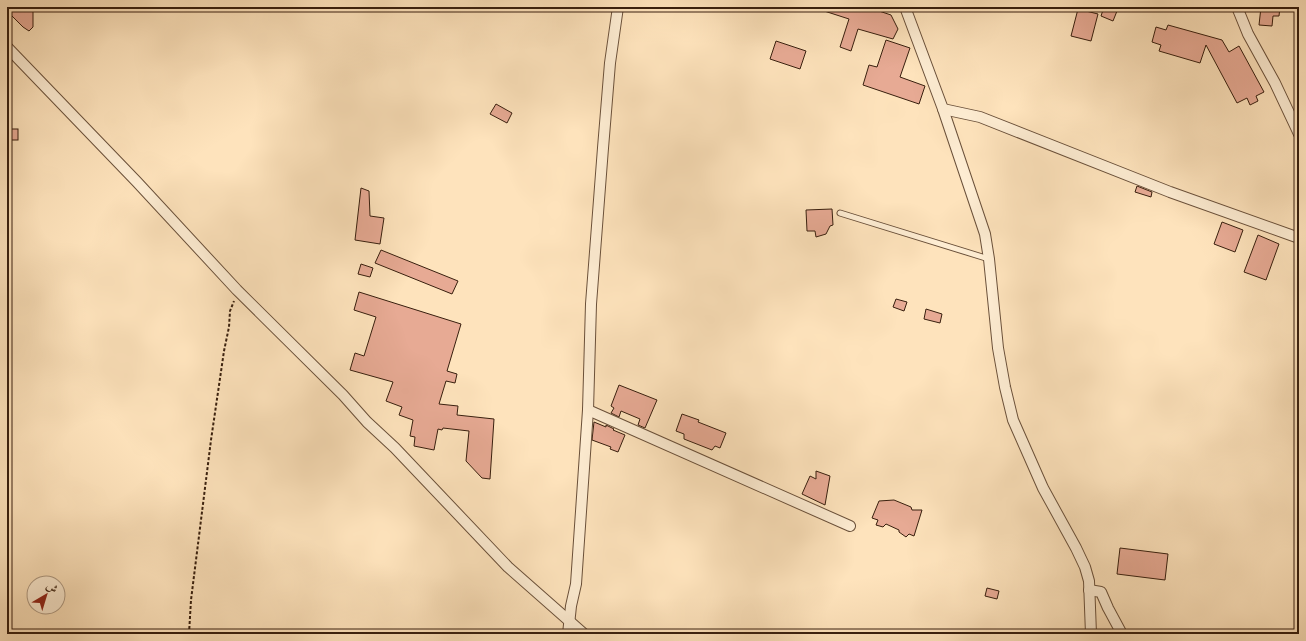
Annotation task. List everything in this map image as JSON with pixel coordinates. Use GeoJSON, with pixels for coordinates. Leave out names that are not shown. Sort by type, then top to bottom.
{"type":"FeatureCollection","features":[{"type":"Feature","properties":{"kind":"street"},"geometry":{"type":"LineString","coordinates":[[568,634],[576,584],[588,410],[591,304],[602,156],[610,63],[618,7]]}},
{"type":"Feature","properties":{"kind":"street"},"geometry":{"type":"LineString","coordinates":[[905,7],[943,109],[985,234],[998,348],[1005,387],[1014,420],[1043,488],[1076,548],[1089,580],[1091,634]]}},
{"type":"Feature","properties":{"kind":"street"},"geometry":{"type":"LineString","coordinates":[[1237,7],[1248,34],[1275,83],[1299,134]]}},
{"type":"Feature","properties":{"kind":"street"},"geometry":{"type":"LineString","coordinates":[[7,47],[137,182],[237,290],[343,395],[367,422],[395,448],[508,567],[584,634]]}},
{"type":"Feature","properties":{"kind":"street"},"geometry":{"type":"LineString","coordinates":[[943,109],[980,117],[1170,192],[1299,238]]}},
{"type":"Feature","properties":{"kind":"street"},"geometry":{"type":"LineString","coordinates":[[588,410],[850,526]]}},
{"type":"Feature","properties":{"kind":"street"},"geometry":{"type":"LineString","coordinates":[[1089,590],[1101,592],[1122,634]]}},
{"type":"Feature","properties":{"kind":"lane"},"geometry":{"type":"LineString","coordinates":[[840,213],[989,259]]}},
{"type":"Feature","properties":{"kind":"path"},"geometry":{"type":"LineString","coordinates":[[189,634],[191,600],[220,375],[229,327],[230,311],[237,290]]}},
{"type":"Feature","properties":{"kind":"building"},"geometry":{"type":"Polygon","coordinates":[[[7,7],[29,7],[33,11],[33,27],[29,31],[23,27],[7,11],[7,7]]]}},
{"type":"Feature","properties":{"kind":"building"},"geometry":{"type":"Polygon","coordinates":[[[818,7],[867,7],[891,15],[898,29],[893,39],[858,29],[851,51],[840,47],[849,19],[818,9],[818,7]]]}},
{"type":"Feature","properties":{"kind":"building"},"geometry":{"type":"Polygon","coordinates":[[[1104,7],[1117,11],[1113,21],[1101,16],[1104,7]]]}},
{"type":"Feature","properties":{"kind":"building"},"geometry":{"type":"Polygon","coordinates":[[[1261,7],[1280,7],[1279,16],[1273,16],[1272,26],[1259,25],[1261,7]]]}},
{"type":"Feature","properties":{"kind":"building"},"geometry":{"type":"Polygon","coordinates":[[[1078,9],[1098,14],[1091,41],[1071,36],[1078,9]]]}},
{"type":"Feature","properties":{"kind":"building"},"geometry":{"type":"Polygon","coordinates":[[[1168,25],[1222,40],[1229,52],[1239,46],[1264,92],[1256,96],[1258,101],[1250,105],[1247,98],[1237,103],[1206,45],[1200,63],[1159,51],[1161,45],[1152,42],[1156,27],[1166,30],[1168,25]]]}},
{"type":"Feature","properties":{"kind":"building"},"geometry":{"type":"Polygon","coordinates":[[[886,40],[910,48],[900,77],[925,86],[919,104],[863,85],[869,65],[877,67],[886,40]]]}},
{"type":"Feature","properties":{"kind":"building"},"geometry":{"type":"Polygon","coordinates":[[[776,41],[806,51],[800,69],[770,59],[776,41]]]}},
{"type":"Feature","properties":{"kind":"building"},"geometry":{"type":"Polygon","coordinates":[[[496,104],[512,113],[507,123],[490,114],[496,104]]]}},
{"type":"Feature","properties":{"kind":"building"},"geometry":{"type":"Polygon","coordinates":[[[7,129],[18,129],[18,140],[7,140],[7,129]]]}},
{"type":"Feature","properties":{"kind":"building"},"geometry":{"type":"Polygon","coordinates":[[[1137,186],[1152,192],[1151,197],[1135,192],[1137,186]]]}},
{"type":"Feature","properties":{"kind":"building"},"geometry":{"type":"Polygon","coordinates":[[[361,188],[369,191],[370,216],[384,218],[380,244],[355,240],[361,188]]]}},
{"type":"Feature","properties":{"kind":"building"},"geometry":{"type":"Polygon","coordinates":[[[832,209],[833,225],[830,226],[826,234],[816,237],[815,231],[807,231],[806,210],[832,209]]]}},
{"type":"Feature","properties":{"kind":"building"},"geometry":{"type":"Polygon","coordinates":[[[1222,222],[1243,230],[1235,252],[1214,244],[1222,222]]]}},
{"type":"Feature","properties":{"kind":"building"},"geometry":{"type":"Polygon","coordinates":[[[1258,235],[1279,244],[1266,280],[1244,272],[1258,235]]]}},
{"type":"Feature","properties":{"kind":"building"},"geometry":{"type":"Polygon","coordinates":[[[381,250],[458,281],[452,294],[375,263],[381,250]]]}},
{"type":"Feature","properties":{"kind":"building"},"geometry":{"type":"Polygon","coordinates":[[[361,264],[373,268],[370,277],[358,274],[361,264]]]}},
{"type":"Feature","properties":{"kind":"building"},"geometry":{"type":"Polygon","coordinates":[[[359,292],[461,324],[447,371],[457,374],[455,383],[446,381],[439,404],[458,406],[457,415],[494,419],[490,479],[482,478],[466,461],[469,431],[443,428],[442,430],[438,429],[434,450],[414,446],[415,437],[410,436],[413,420],[399,415],[402,407],[386,401],[393,382],[350,370],[355,353],[364,356],[376,317],[354,310],[359,292]]]}},
{"type":"Feature","properties":{"kind":"building"},"geometry":{"type":"Polygon","coordinates":[[[896,299],[907,302],[904,311],[893,307],[896,299]]]}},
{"type":"Feature","properties":{"kind":"building"},"geometry":{"type":"Polygon","coordinates":[[[926,309],[942,314],[940,323],[924,319],[926,309]]]}},
{"type":"Feature","properties":{"kind":"building"},"geometry":{"type":"Polygon","coordinates":[[[619,385],[657,400],[645,428],[638,425],[640,419],[621,411],[619,417],[611,413],[614,408],[611,406],[619,385]]]}},
{"type":"Feature","properties":{"kind":"building"},"geometry":{"type":"Polygon","coordinates":[[[682,414],[699,420],[698,422],[726,433],[720,448],[715,446],[712,450],[684,439],[684,434],[676,431],[682,414]]]}},
{"type":"Feature","properties":{"kind":"building"},"geometry":{"type":"Polygon","coordinates":[[[594,422],[606,427],[606,425],[625,435],[618,452],[610,449],[611,447],[592,440],[594,422]]]}},
{"type":"Feature","properties":{"kind":"building"},"geometry":{"type":"Polygon","coordinates":[[[816,471],[830,476],[825,505],[802,494],[810,476],[816,479],[816,471]]]}},
{"type":"Feature","properties":{"kind":"building"},"geometry":{"type":"Polygon","coordinates":[[[894,500],[911,507],[912,510],[922,510],[914,536],[909,534],[906,537],[899,532],[899,530],[886,524],[883,527],[876,525],[878,520],[872,518],[879,501],[894,500]]]}},
{"type":"Feature","properties":{"kind":"building"},"geometry":{"type":"Polygon","coordinates":[[[1120,548],[1168,554],[1165,580],[1117,574],[1120,548]]]}},
{"type":"Feature","properties":{"kind":"building"},"geometry":{"type":"Polygon","coordinates":[[[987,588],[999,591],[997,599],[985,596],[987,588]]]}}]}
